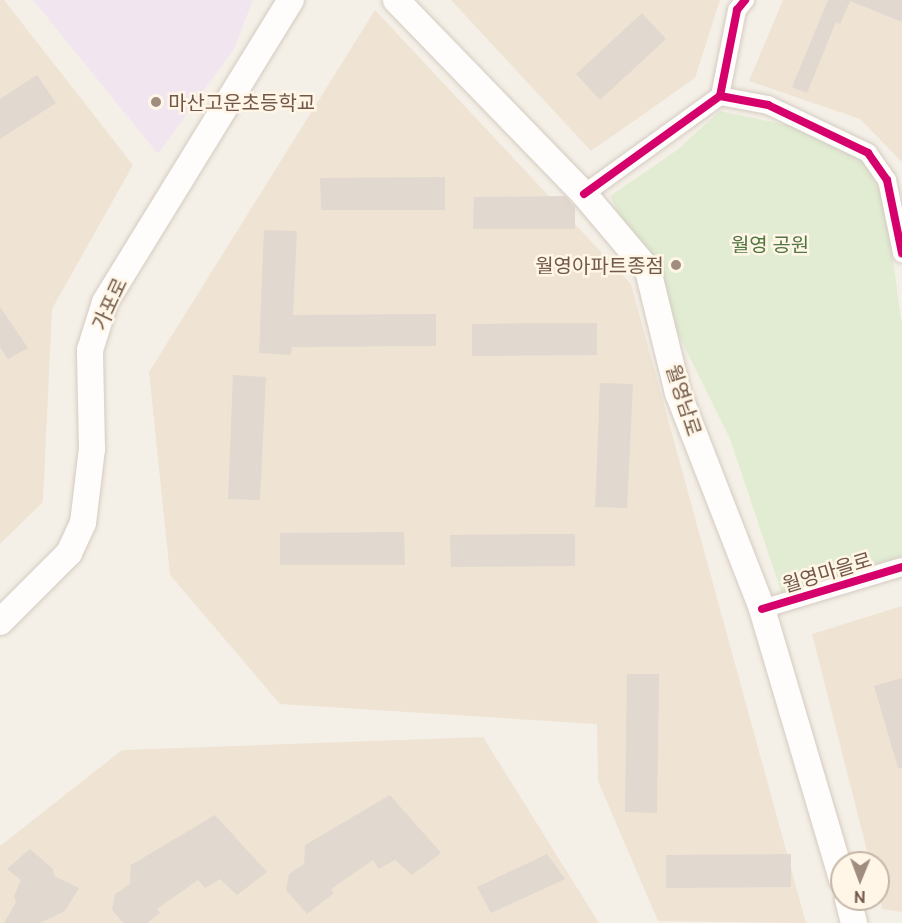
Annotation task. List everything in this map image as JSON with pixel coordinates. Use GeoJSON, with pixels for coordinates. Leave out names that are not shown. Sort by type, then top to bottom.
{"type":"FeatureCollection","features":[{"type":"Feature","properties":{"kind":"main road","name":"가포로"},"geometry":{"type":"LineString","coordinates":[[0,622],[69,553],[83,523],[92,449],[90,350],[105,302],[291,0]]}},
{"type":"Feature","properties":{"kind":"main road","name":"월영남로"},"geometry":{"type":"LineString","coordinates":[[396,0],[584,194],[648,270],[678,393],[762,609],[834,851]]}},
{"type":"Feature","properties":{"kind":"street"},"geometry":{"type":"LineString","coordinates":[[584,194],[720,96],[737,10],[745,0]]}},
{"type":"Feature","properties":{"kind":"street"},"geometry":{"type":"LineString","coordinates":[[720,96],[768,105],[868,153],[887,180],[902,253]]}},
{"type":"Feature","properties":{"kind":"street","name":"월영마을로"},"geometry":{"type":"LineString","coordinates":[[762,609],[902,567]]}},
{"type":"Feature","properties":{"kind":"shaded area"},"geometry":{"type":"Polygon","coordinates":[[[0,0],[4,0],[133,165],[52,309],[43,502],[0,544],[0,0]]]}},
{"type":"Feature","properties":{"kind":"shaded area","name":"마산고운초등학교"},"geometry":{"type":"Polygon","coordinates":[[[33,0],[253,0],[234,49],[158,154],[33,0]]]}},
{"type":"Feature","properties":{"kind":"shaded area"},"geometry":{"type":"Polygon","coordinates":[[[451,0],[720,0],[695,78],[591,151],[451,0]]]}},
{"type":"Feature","properties":{"kind":"shaded area"},"geometry":{"type":"Polygon","coordinates":[[[783,0],[902,0],[902,162],[860,119],[749,81],[783,0]]]}},
{"type":"Feature","properties":{"kind":"shaded area"},"geometry":{"type":"Polygon","coordinates":[[[375,10],[631,284],[806,923],[658,921],[598,781],[597,724],[280,704],[170,575],[149,372],[375,10]]]}},
{"type":"Feature","properties":{"kind":"shaded area"},"geometry":{"type":"Polygon","coordinates":[[[902,606],[902,912],[890,910],[890,851],[867,851],[812,634],[902,606]]]}},
{"type":"Feature","properties":{"kind":"shaded area"},"geometry":{"type":"Polygon","coordinates":[[[483,737],[599,923],[0,923],[0,846],[122,750],[483,737]]]}},
{"type":"Feature","properties":{"kind":"green space","name":"월영 공원"},"geometry":{"type":"Polygon","coordinates":[[[720,111],[811,130],[862,157],[885,201],[902,326],[902,557],[783,597],[730,439],[610,196],[677,150],[720,111]]]}},
{"type":"Feature","properties":{"kind":"building"},"geometry":{"type":"Polygon","coordinates":[[[828,0],[902,0],[902,22],[850,1],[840,24],[836,22],[807,93],[792,87],[828,0]]]}},
{"type":"Feature","properties":{"kind":"building"},"geometry":{"type":"Polygon","coordinates":[[[642,13],[666,39],[600,100],[576,74],[642,13]]]}},
{"type":"Feature","properties":{"kind":"building"},"geometry":{"type":"Polygon","coordinates":[[[37,75],[56,103],[0,139],[0,99],[37,75]]]}},
{"type":"Feature","properties":{"kind":"building"},"geometry":{"type":"Polygon","coordinates":[[[445,177],[445,210],[321,210],[320,178],[445,177]]]}},
{"type":"Feature","properties":{"kind":"building"},"geometry":{"type":"Polygon","coordinates":[[[565,196],[575,207],[575,229],[473,229],[474,197],[565,196]]]}},
{"type":"Feature","properties":{"kind":"building"},"geometry":{"type":"Polygon","coordinates":[[[264,230],[297,231],[293,315],[436,314],[436,346],[292,347],[291,355],[259,353],[264,230]]]}},
{"type":"Feature","properties":{"kind":"building"},"geometry":{"type":"Polygon","coordinates":[[[0,307],[28,348],[8,359],[0,347],[0,307]]]}},
{"type":"Feature","properties":{"kind":"building"},"geometry":{"type":"Polygon","coordinates":[[[597,323],[597,355],[472,356],[472,324],[597,323]]]}},
{"type":"Feature","properties":{"kind":"building"},"geometry":{"type":"Polygon","coordinates":[[[233,375],[266,377],[260,500],[228,499],[233,375]]]}},
{"type":"Feature","properties":{"kind":"building"},"geometry":{"type":"Polygon","coordinates":[[[600,383],[633,384],[627,508],[595,507],[600,383]]]}},
{"type":"Feature","properties":{"kind":"building"},"geometry":{"type":"Polygon","coordinates":[[[404,532],[405,565],[280,565],[280,533],[404,532]]]}},
{"type":"Feature","properties":{"kind":"building"},"geometry":{"type":"Polygon","coordinates":[[[575,534],[575,566],[451,567],[450,535],[575,534]]]}},
{"type":"Feature","properties":{"kind":"building"},"geometry":{"type":"Polygon","coordinates":[[[627,674],[659,674],[657,813],[625,812],[627,674]]]}},
{"type":"Feature","properties":{"kind":"building"},"geometry":{"type":"Polygon","coordinates":[[[902,678],[902,768],[898,768],[874,686],[902,678]]]}},
{"type":"Feature","properties":{"kind":"building"},"geometry":{"type":"Polygon","coordinates":[[[390,795],[441,853],[412,875],[395,860],[379,869],[373,860],[331,889],[334,893],[307,914],[286,890],[289,874],[304,864],[305,845],[390,795]]]}},
{"type":"Feature","properties":{"kind":"building"},"geometry":{"type":"Polygon","coordinates":[[[215,815],[267,872],[237,895],[220,879],[205,888],[198,880],[157,909],[160,913],[147,923],[123,923],[112,910],[115,894],[130,884],[131,865],[215,815]]]}},
{"type":"Feature","properties":{"kind":"building"},"geometry":{"type":"Polygon","coordinates":[[[30,849],[53,869],[54,876],[79,888],[65,911],[40,923],[4,923],[16,902],[14,896],[21,880],[7,869],[30,849]]]}},
{"type":"Feature","properties":{"kind":"building"},"geometry":{"type":"Polygon","coordinates":[[[547,854],[565,879],[491,913],[477,887],[547,854]]]}},
{"type":"Feature","properties":{"kind":"building"},"geometry":{"type":"Polygon","coordinates":[[[791,854],[791,887],[666,888],[666,855],[791,854]]]}},
{"type":"Feature","properties":{"kind":"cycle path"},"geometry":{"type":"LineString","coordinates":[[584,194],[720,96],[737,10],[745,0]]}},
{"type":"Feature","properties":{"kind":"cycle path"},"geometry":{"type":"LineString","coordinates":[[720,96],[768,105],[868,153],[887,180],[902,253]]}},
{"type":"Feature","properties":{"kind":"cycle path"},"geometry":{"type":"LineString","coordinates":[[762,609],[902,567]]}},
{"type":"Feature","properties":{"kind":"place","name":"마산고운초등학교"},"geometry":{"type":"Point","coordinates":[156,102]}},
{"type":"Feature","properties":{"kind":"place","name":"월영아파트종점"},"geometry":{"type":"Point","coordinates":[676,265]}}]}
